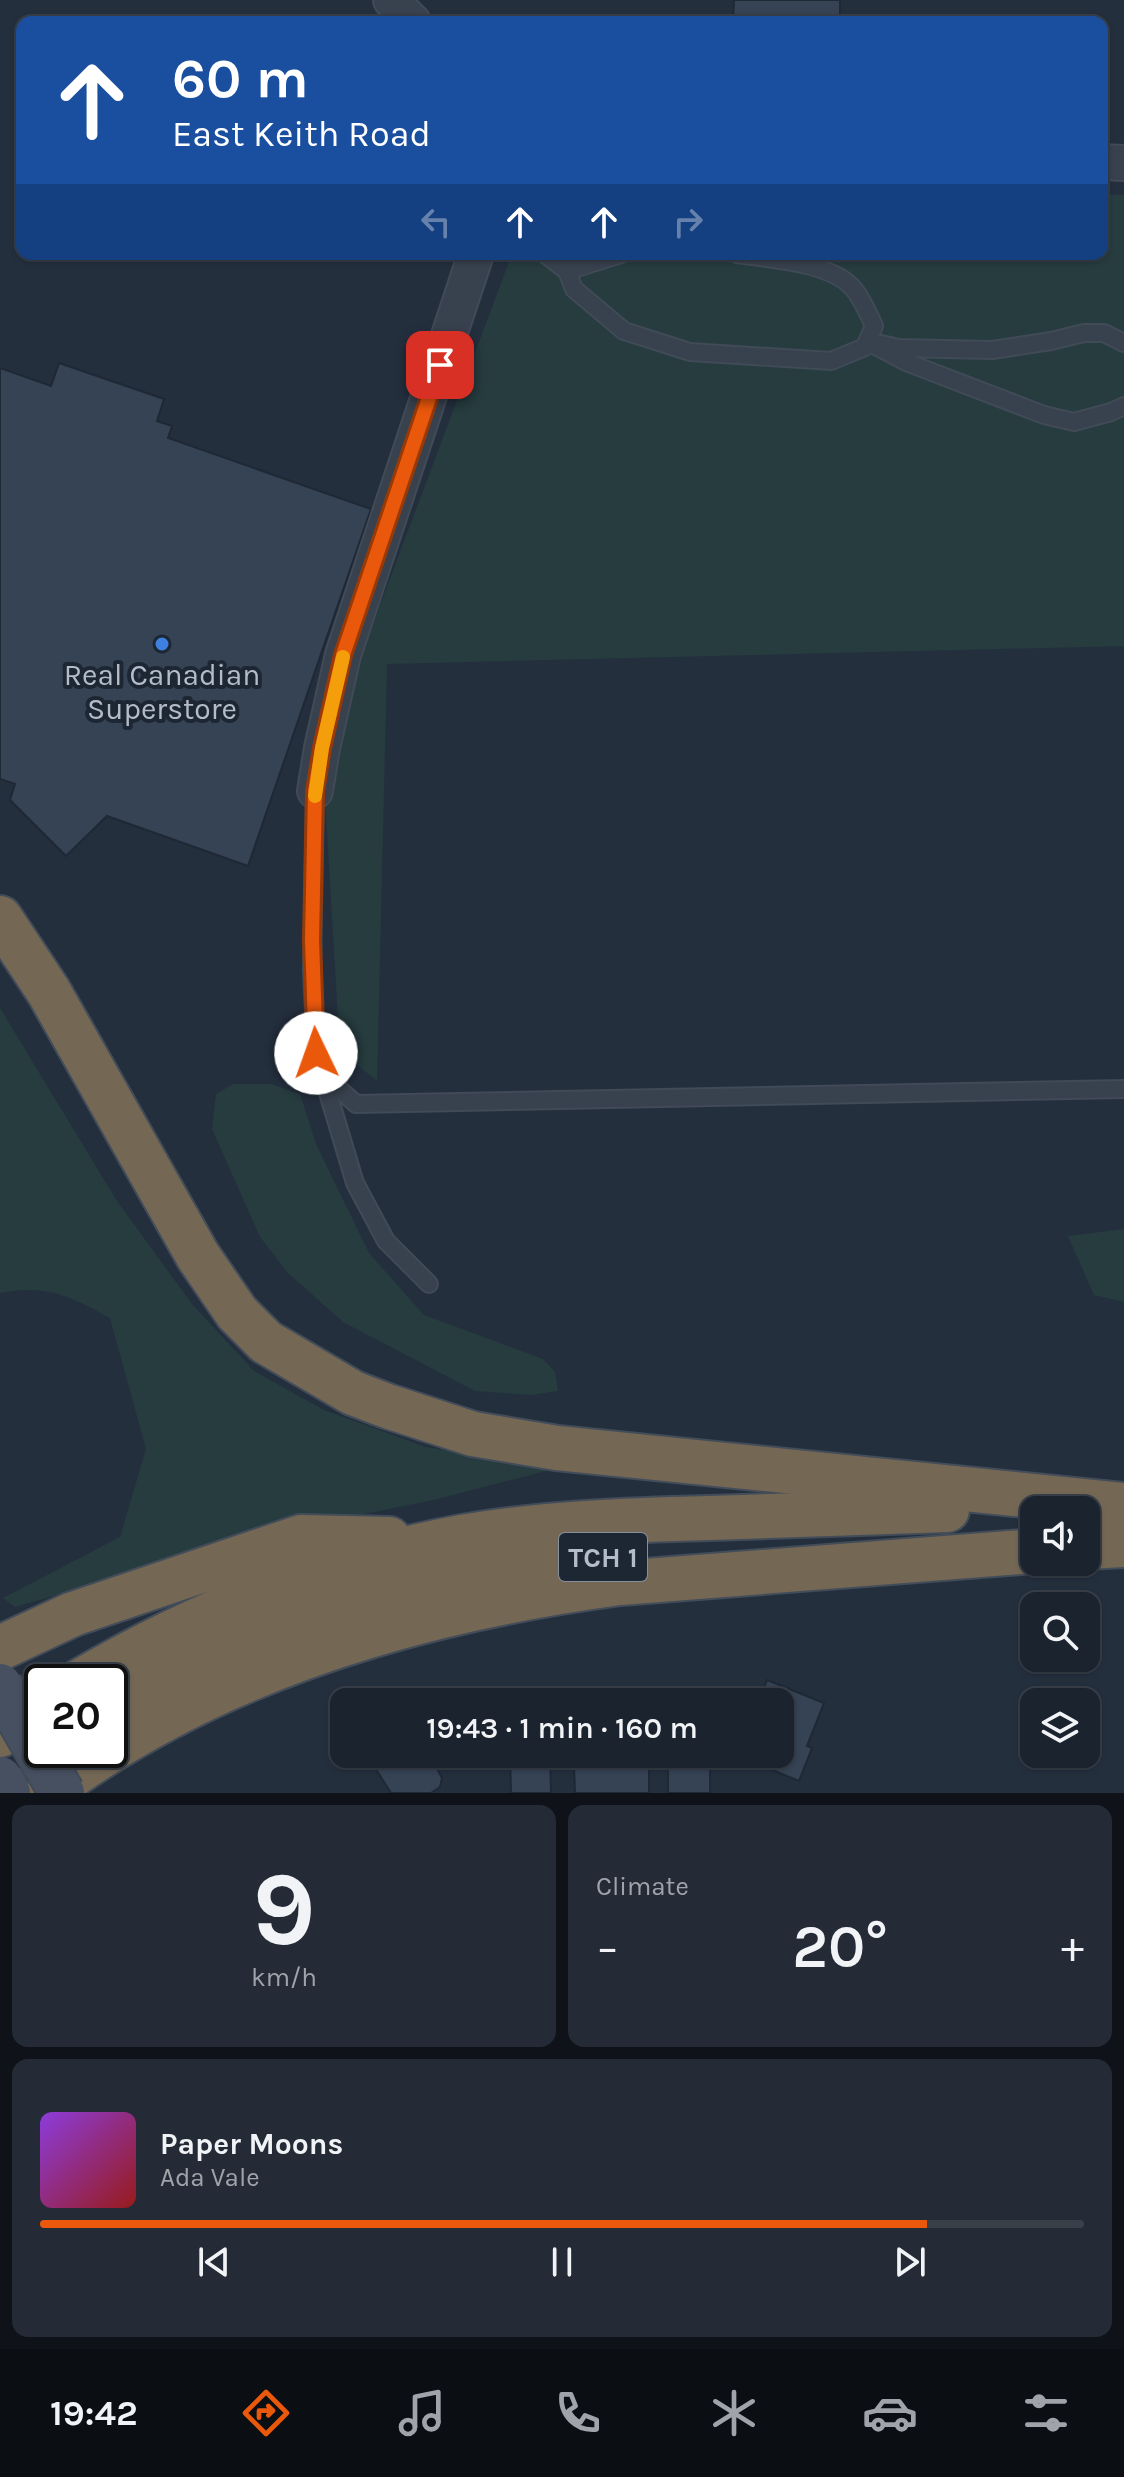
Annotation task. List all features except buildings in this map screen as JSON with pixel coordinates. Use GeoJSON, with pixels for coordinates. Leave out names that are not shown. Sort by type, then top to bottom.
{"type":"FeatureCollection","features":[{"type":"Feature","properties":{"kind":"highway"},"geometry":{"type":"LineString","coordinates":[[0,918],[49,992],[198,1256],[237,1313],[266,1342],[353,1393],[473,1434],[543,1446],[1124,1505]]}},
{"type":"Feature","properties":{"kind":"highway","name":"TCH 1"},"geometry":{"type":"LineString","coordinates":[[112,1664],[187,1623],[229,1605],[367,1559],[448,1541],[545,1527],[630,1520],[1124,1505]]}},
{"type":"Feature","properties":{"kind":"highway"},"geometry":{"type":"LineString","coordinates":[[0,1648],[73,1614],[301,1537],[448,1541]]}},
{"type":"Feature","properties":{"kind":"highway"},"geometry":{"type":"LineString","coordinates":[[1100,1545],[1124,1544]]}},
{"type":"Feature","properties":{"kind":"highway","name":"TCH 1"},"geometry":{"type":"LineString","coordinates":[[128,1697],[187,1665],[280,1626],[391,1590],[469,1574],[548,1562],[716,1551],[1020,1548]]}},
{"type":"Feature","properties":{"kind":"highway"},"geometry":{"type":"LineString","coordinates":[[48,1793],[122,1743],[233,1688],[333,1648],[465,1610],[556,1591],[620,1583],[1020,1549]]}},
{"type":"Feature","properties":{"kind":"highway"},"geometry":{"type":"LineString","coordinates":[[0,1735],[24,1717]]}},
{"type":"Feature","properties":{"kind":"highway"},"geometry":{"type":"LineString","coordinates":[[0,1781],[24,1764]]}},
{"type":"Feature","properties":{"kind":"main road"},"geometry":{"type":"LineString","coordinates":[[0,1686],[62,1793]]}},
{"type":"Feature","properties":{"kind":"main road"},"geometry":{"type":"LineString","coordinates":[[0,1781],[8,1793]]}},
{"type":"Feature","properties":{"kind":"street"},"geometry":{"type":"LineString","coordinates":[[391,0],[407,16]]}},
{"type":"Feature","properties":{"kind":"street"},"geometry":{"type":"LineString","coordinates":[[315,791],[343,655],[474,260]]}},
{"type":"Feature","properties":{"kind":"lane"},"geometry":{"type":"LineString","coordinates":[[553,260],[567,271],[574,289],[624,331],[690,352],[831,361],[865,347],[874,326],[851,285],[814,266],[776,260]]}},
{"type":"Feature","properties":{"kind":"lane"},"geometry":{"type":"LineString","coordinates":[[567,271],[602,260]]}},
{"type":"Feature","properties":{"kind":"lane"},"geometry":{"type":"LineString","coordinates":[[868,342],[899,348],[992,350],[1104,333],[1124,343]]}},
{"type":"Feature","properties":{"kind":"lane"},"geometry":{"type":"LineString","coordinates":[[868,342],[906,362],[1044,415],[1074,422],[1124,406]]}},
{"type":"Feature","properties":{"kind":"lane"},"geometry":{"type":"LineString","coordinates":[[315,791],[312,971],[316,1053],[355,1183],[386,1241],[429,1284]]}},
{"type":"Feature","properties":{"kind":"lane"},"geometry":{"type":"LineString","coordinates":[[322,1074],[356,1104],[1124,1089]]}},
{"type":"Feature","properties":{"kind":"green space"},"geometry":{"type":"Polygon","coordinates":[[[1108,194],[1124,195],[1124,646],[387,664],[377,1081],[340,1051],[322,748],[365,645],[510,260],[1108,260],[1108,194]]]}},
{"type":"Feature","properties":{"kind":"green space"},"geometry":{"type":"Polygon","coordinates":[[[0,1008],[117,1201],[192,1304],[254,1371],[324,1410],[426,1447],[558,1468],[433,1500],[290,1529],[15,1607],[3,1598],[120,1537],[146,1449],[110,1318],[83,1304],[45,1291],[0,1293],[0,1008]]]}},
{"type":"Feature","properties":{"kind":"green space"},"geometry":{"type":"Polygon","coordinates":[[[233,1084],[271,1084],[300,1094],[316,1144],[369,1253],[424,1315],[543,1359],[555,1372],[558,1391],[531,1395],[475,1391],[343,1322],[288,1273],[260,1237],[212,1129],[216,1094],[233,1084]]]}},
{"type":"Feature","properties":{"kind":"green space"},"geometry":{"type":"Polygon","coordinates":[[[1124,1229],[1124,1302],[1094,1295],[1068,1236],[1124,1229]]]}},
{"type":"Feature","properties":{"kind":"slow traffic"},"geometry":{"type":"LineString","coordinates":[[315,796],[322,748],[343,657]]}},
{"type":"Feature","properties":{"kind":"place","name":"Real Canadian Superstore"},"geometry":{"type":"Point","coordinates":[162,644]}},
{"type":"Feature","properties":{"kind":"route"},"geometry":{"type":"LineString","coordinates":[[316,1053],[312,940],[315,791],[322,748],[343,655],[440,365]]}}]}
